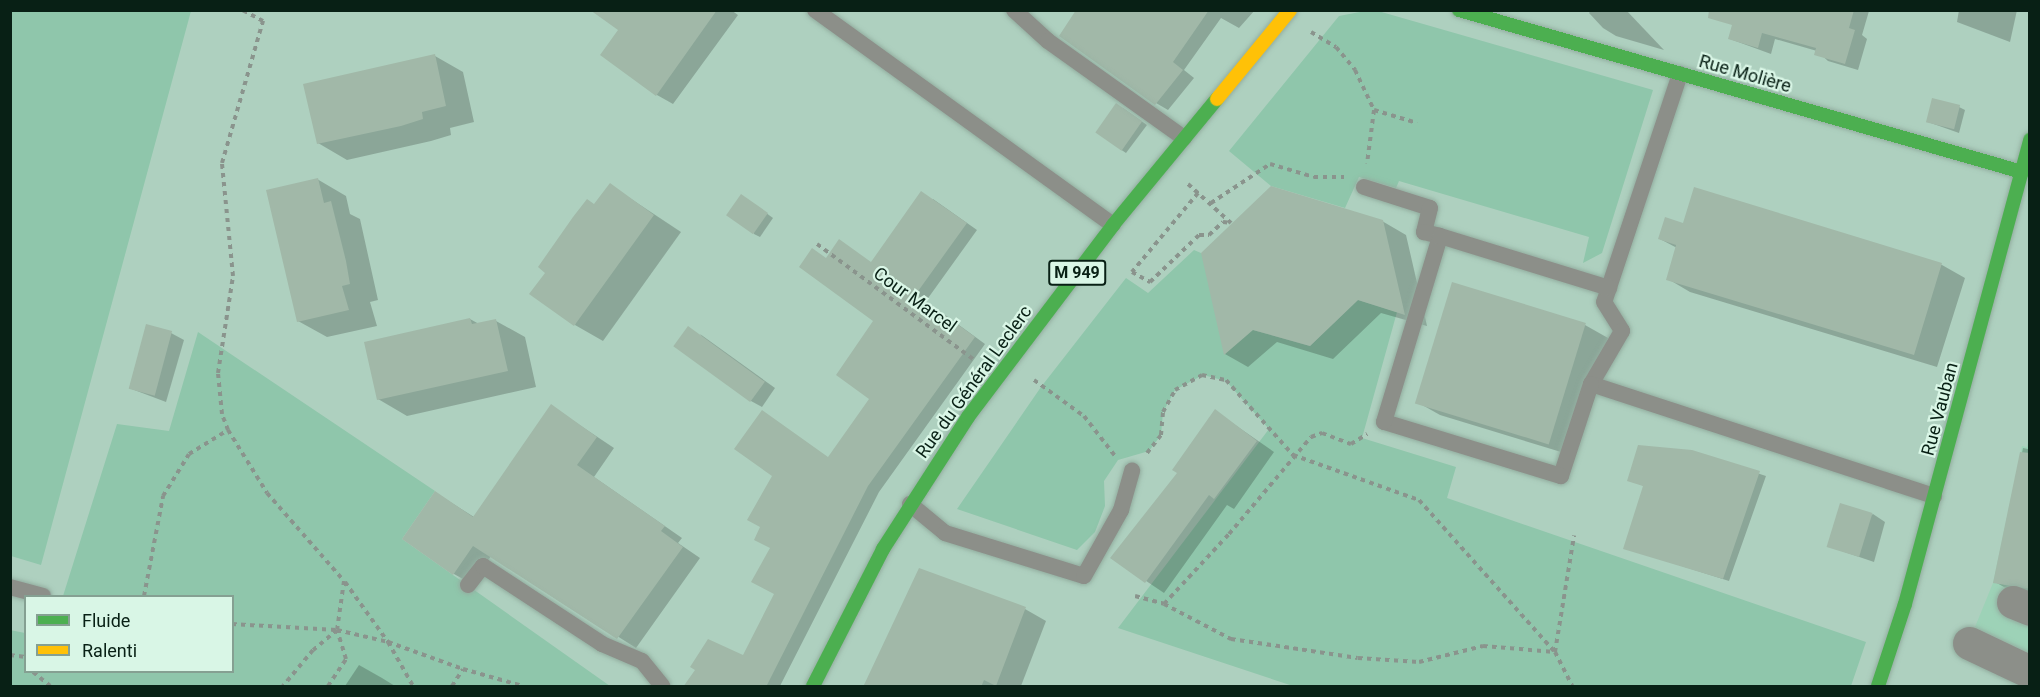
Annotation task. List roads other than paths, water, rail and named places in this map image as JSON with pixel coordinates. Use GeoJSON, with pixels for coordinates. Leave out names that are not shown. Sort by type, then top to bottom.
{"type":"FeatureCollection","features":[{"type":"Feature","properties":{"kind":"street","name":"Rue Molière"},"geometry":{"type":"LineString","coordinates":[[1459,10],[2022,172]]}},
{"type":"Feature","properties":{"kind":"street","name":"Rue du Général Leclerc"},"geometry":{"type":"LineString","coordinates":[[813,685],[864,585],[910,504],[998,377],[1113,225],[1289,11]]}},
{"type":"Feature","properties":{"kind":"street","name":"Rue Vauban"},"geometry":{"type":"LineString","coordinates":[[1878,687],[1934,496],[2030,140]]}},
{"type":"Feature","properties":{"kind":"street"},"geometry":{"type":"LineString","coordinates":[[1970,643],[2030,672]]}},
{"type":"Feature","properties":{"kind":"lane"},"geometry":{"type":"LineString","coordinates":[[815,10],[1113,225]]}},
{"type":"Feature","properties":{"kind":"lane"},"geometry":{"type":"LineString","coordinates":[[1014,10],[1048,41],[1184,138]]}},
{"type":"Feature","properties":{"kind":"lane"},"geometry":{"type":"LineString","coordinates":[[1440,236],[1384,422],[1561,476],[1591,384],[1622,331],[1604,302],[1680,74]]}},
{"type":"Feature","properties":{"kind":"lane"},"geometry":{"type":"LineString","coordinates":[[1364,187],[1430,208],[1424,232],[1609,288]]}},
{"type":"Feature","properties":{"kind":"lane"},"geometry":{"type":"LineString","coordinates":[[1591,384],[1934,496]]}},
{"type":"Feature","properties":{"kind":"lane"},"geometry":{"type":"LineString","coordinates":[[910,504],[945,533],[1084,576],[1121,510],[1132,471]]}},
{"type":"Feature","properties":{"kind":"lane"},"geometry":{"type":"LineString","coordinates":[[468,585],[483,566],[602,644],[642,661],[662,687]]}},
{"type":"Feature","properties":{"kind":"lane"},"geometry":{"type":"LineString","coordinates":[[10,587],[36,595]]}}]}
